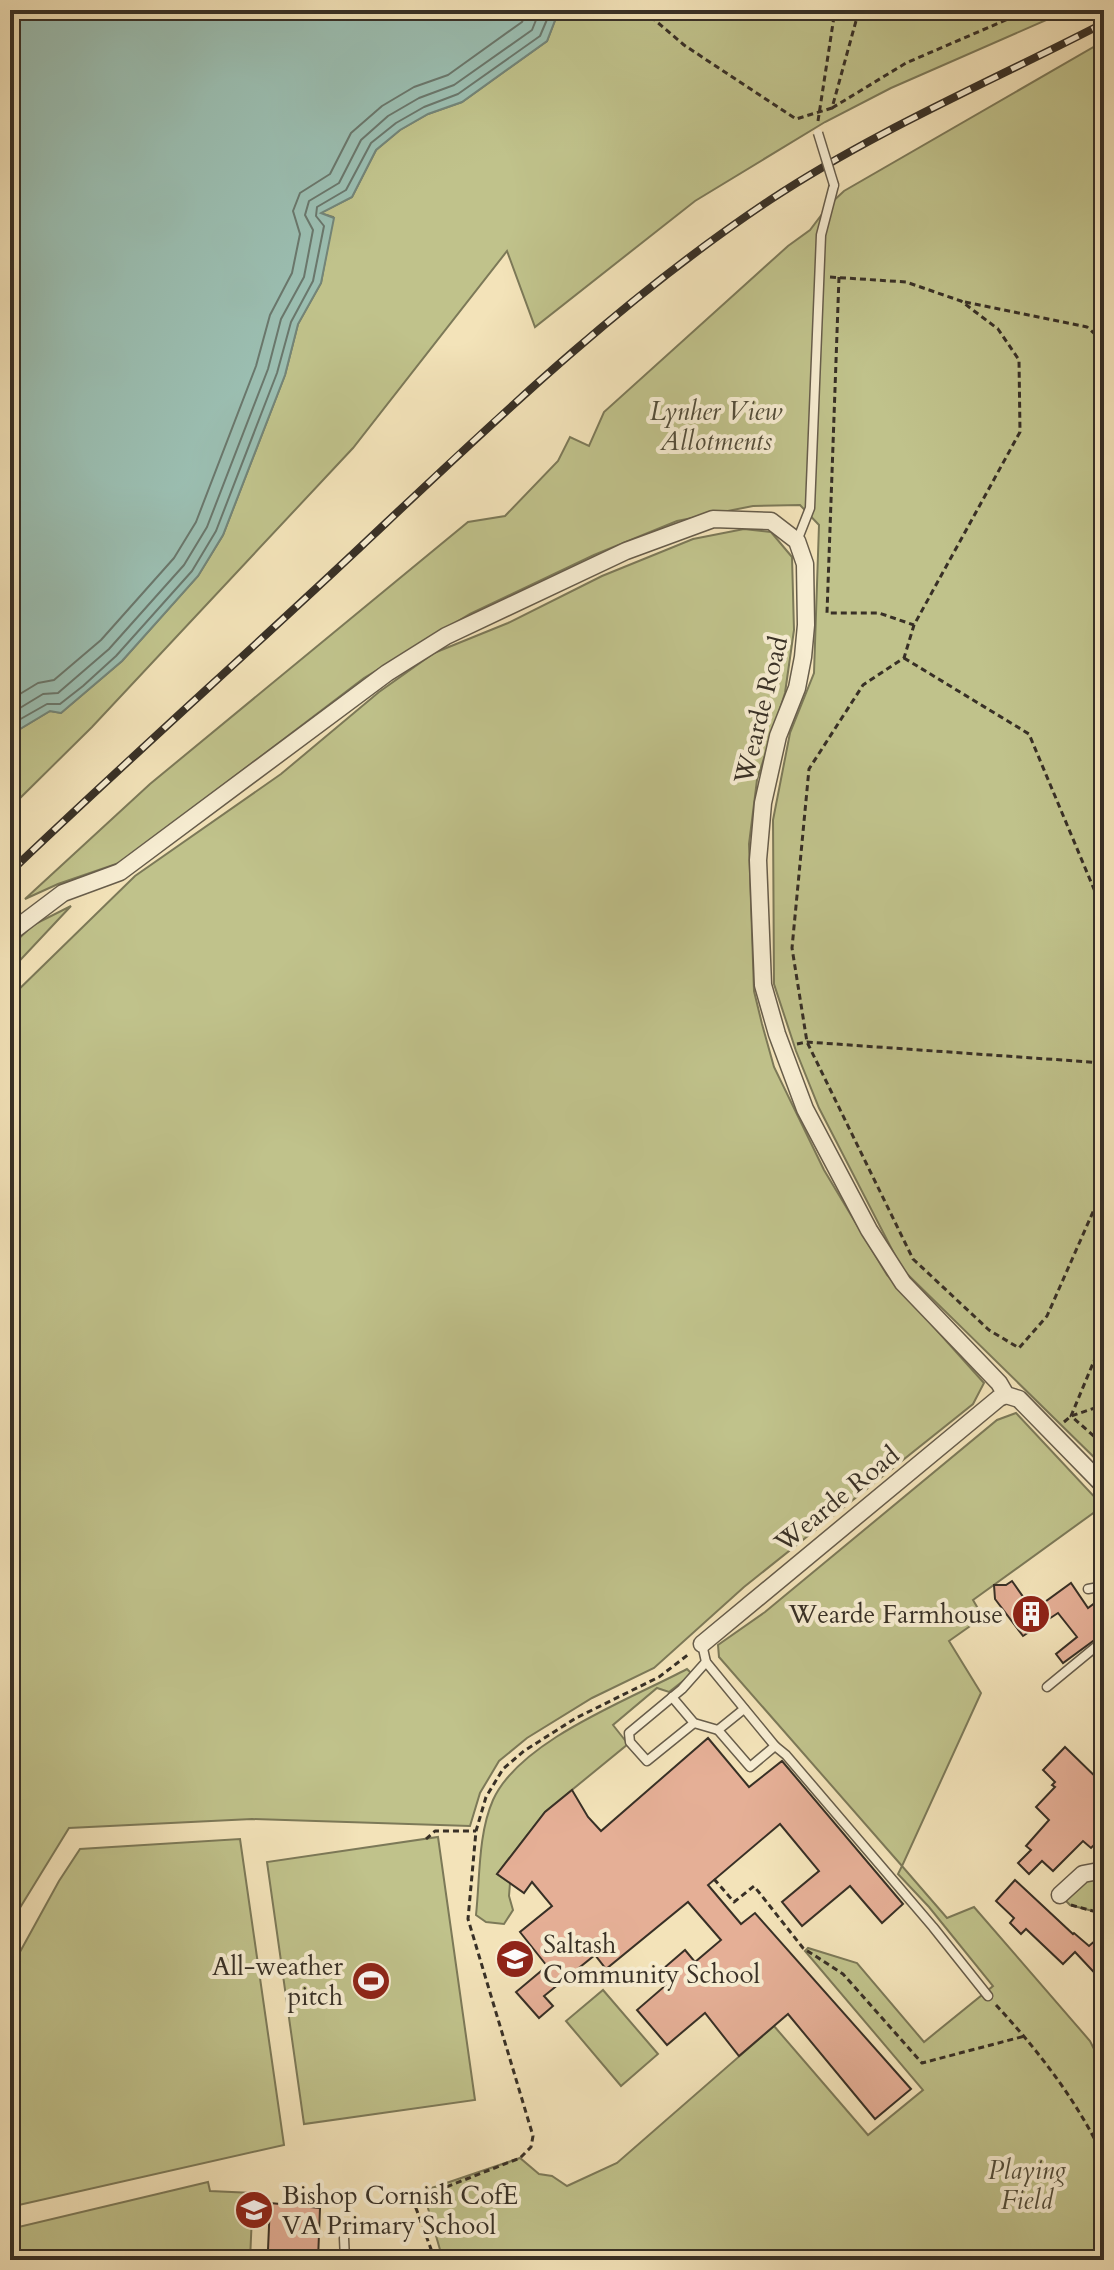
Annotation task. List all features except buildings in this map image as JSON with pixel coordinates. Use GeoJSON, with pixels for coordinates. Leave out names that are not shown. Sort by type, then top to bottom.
{"type":"FeatureCollection","features":[{"type":"Feature","properties":{"kind":"street"},"geometry":{"type":"LineString","coordinates":[[10,933],[63,893],[120,872],[387,673],[446,636],[626,551],[713,519],[771,521],[797,541]]}},
{"type":"Feature","properties":{"kind":"street","name":"Wearde Road"},"geometry":{"type":"LineString","coordinates":[[797,541],[805,564],[803,657],[797,688],[778,736],[763,803],[758,860],[763,985],[781,1047],[805,1109],[869,1230],[903,1283],[999,1383],[1006,1395]]}},
{"type":"Feature","properties":{"kind":"street","name":"Wearde Road"},"geometry":{"type":"LineString","coordinates":[[702,1644],[754,1598],[1006,1395],[1019,1399],[1104,1486]]}},
{"type":"Feature","properties":{"kind":"street"},"geometry":{"type":"LineString","coordinates":[[1060,1895],[1083,1874],[1104,1870]]}},
{"type":"Feature","properties":{"kind":"lane"},"geometry":{"type":"LineString","coordinates":[[797,541],[810,508],[821,235],[834,185],[818,133]]}},
{"type":"Feature","properties":{"kind":"lane"},"geometry":{"type":"LineString","coordinates":[[1088,1589],[1104,1586]]}},
{"type":"Feature","properties":{"kind":"lane"},"geometry":{"type":"LineString","coordinates":[[1047,1687],[1104,1640]]}},
{"type":"Feature","properties":{"kind":"lane"},"geometry":{"type":"LineString","coordinates":[[702,1644],[706,1662],[744,1709],[865,1847],[988,1996]]}},
{"type":"Feature","properties":{"kind":"lane"},"geometry":{"type":"LineString","coordinates":[[694,1723],[647,1761],[630,1742],[629,1733],[672,1697],[706,1662]]}},
{"type":"Feature","properties":{"kind":"lane"},"geometry":{"type":"LineString","coordinates":[[672,1697],[694,1723],[718,1730],[750,1767],[775,1746]]}},
{"type":"Feature","properties":{"kind":"lane"},"geometry":{"type":"LineString","coordinates":[[718,1730],[744,1709]]}},
{"type":"Feature","properties":{"kind":"lane"},"geometry":{"type":"LineString","coordinates":[[344,2238],[345,2260]]}},
{"type":"Feature","properties":{"kind":"path"},"geometry":{"type":"LineString","coordinates":[[643,10],[684,45],[796,119],[832,108],[906,63],[1029,10]]}},
{"type":"Feature","properties":{"kind":"path"},"geometry":{"type":"LineString","coordinates":[[818,133],[818,111],[835,10]]}},
{"type":"Feature","properties":{"kind":"path"},"geometry":{"type":"LineString","coordinates":[[832,108],[859,10]]}},
{"type":"Feature","properties":{"kind":"path"},"geometry":{"type":"LineString","coordinates":[[914,625],[879,613],[827,613],[839,277],[906,282],[961,301],[1087,327],[1104,342]]}},
{"type":"Feature","properties":{"kind":"path"},"geometry":{"type":"LineString","coordinates":[[961,301],[998,329],[1019,360],[1020,432],[914,625],[904,658],[863,685],[809,769],[792,948],[807,1042],[913,1259],[989,1330],[1019,1348],[1047,1316],[1104,1187]]}},
{"type":"Feature","properties":{"kind":"path"},"geometry":{"type":"LineString","coordinates":[[904,658],[1029,734],[1104,913]]}},
{"type":"Feature","properties":{"kind":"path"},"geometry":{"type":"LineString","coordinates":[[781,1047],[807,1042],[1104,1063]]}},
{"type":"Feature","properties":{"kind":"path"},"geometry":{"type":"LineString","coordinates":[[1071,1416],[1104,1337]]}},
{"type":"Feature","properties":{"kind":"path"},"geometry":{"type":"LineString","coordinates":[[1051,1432],[1071,1416],[1104,1405]]}},
{"type":"Feature","properties":{"kind":"path"},"geometry":{"type":"LineString","coordinates":[[1071,1416],[1104,1445]]}},
{"type":"Feature","properties":{"kind":"path"},"geometry":{"type":"LineString","coordinates":[[435,2260],[413,2200],[520,2158],[531,2147],[533,2136],[468,1919],[476,1831],[486,1797],[503,1769],[524,1751],[576,1718],[659,1677],[702,1644]]}},
{"type":"Feature","properties":{"kind":"path"},"geometry":{"type":"LineString","coordinates":[[426,1839],[435,1831],[476,1831]]}},
{"type":"Feature","properties":{"kind":"path"},"geometry":{"type":"LineString","coordinates":[[714,1879],[734,1902],[754,1886],[803,1948],[843,1974],[922,2063],[1025,2036]]}},
{"type":"Feature","properties":{"kind":"path"},"geometry":{"type":"LineString","coordinates":[[1060,1895],[1070,1905],[1104,1914]]}},
{"type":"Feature","properties":{"kind":"path"},"geometry":{"type":"LineString","coordinates":[[988,1996],[1025,2036],[1078,2111],[1104,2158]]}},
{"type":"Feature","properties":{"kind":"green space"},"geometry":{"type":"Polygon","coordinates":[[[559,10],[1069,10],[891,88],[825,122],[695,201],[535,327],[507,251],[353,448],[92,727],[10,808],[10,735],[50,711],[61,713],[122,661],[198,576],[223,535],[285,375],[298,324],[321,283],[333,217],[320,213],[352,197],[376,150],[400,130],[428,114],[462,102],[547,41],[559,10]]]}},
{"type":"Feature","properties":{"kind":"green space","name":"Lynher View Allotments"},"geometry":{"type":"Polygon","coordinates":[[[1104,41],[1104,1467],[902,1269],[819,1108],[774,984],[773,820],[790,733],[814,673],[819,525],[800,505],[753,506],[677,521],[594,555],[470,614],[364,678],[122,862],[25,899],[150,784],[468,522],[505,516],[558,461],[570,437],[589,446],[604,412],[788,246],[810,230],[844,191],[1104,41]]]}},
{"type":"Feature","properties":{"kind":"green space"},"geometry":{"type":"Polygon","coordinates":[[[744,529],[771,532],[792,557],[794,630],[785,693],[757,780],[749,844],[754,991],[762,1024],[774,1067],[824,1170],[887,1275],[984,1383],[973,1404],[744,1587],[654,1668],[592,1698],[527,1738],[499,1761],[480,1793],[470,1826],[252,1819],[69,1828],[10,1924],[10,998],[135,876],[281,774],[379,692],[434,653],[508,623],[602,576],[693,539],[744,529]]]}},
{"type":"Feature","properties":{"kind":"green space"},"geometry":{"type":"Polygon","coordinates":[[[71,906],[10,971],[10,947],[33,925],[71,906]]]}},
{"type":"Feature","properties":{"kind":"green space"},"geometry":{"type":"Polygon","coordinates":[[[1016,1413],[1103,1506],[973,1600],[983,1617],[949,1641],[981,1693],[902,1866],[719,1657],[718,1645],[765,1612],[997,1420],[1016,1413]]]}},
{"type":"Feature","properties":{"kind":"green space"},"geometry":{"type":"Polygon","coordinates":[[[687,1669],[692,1674],[669,1692],[657,1688],[613,1725],[628,1744],[545,1812],[497,1874],[510,1883],[509,1896],[513,1910],[504,1924],[486,1922],[476,1915],[480,1856],[488,1813],[507,1778],[527,1758],[579,1723],[687,1669]]]}},
{"type":"Feature","properties":{"kind":"green space","name":"All-weather pitch"},"geometry":{"type":"Polygon","coordinates":[[[438,1837],[475,2100],[304,2124],[267,1862],[438,1837]]]}},
{"type":"Feature","properties":{"kind":"green space"},"geometry":{"type":"Polygon","coordinates":[[[240,1839],[284,2145],[10,2207],[10,1970],[59,1881],[80,1849],[240,1839]]]}},
{"type":"Feature","properties":{"kind":"green space","name":"Playing Field"},"geometry":{"type":"Polygon","coordinates":[[[902,1866],[947,1918],[974,1907],[1090,2041],[1104,2069],[1104,2260],[443,2260],[423,2191],[520,2158],[539,2174],[552,2176],[567,2186],[617,2163],[774,2026],[868,2135],[923,2090],[805,1951],[808,1948],[857,1963],[924,2042],[993,1986],[898,1874],[902,1866]]]}},
{"type":"Feature","properties":{"kind":"green space"},"geometry":{"type":"Polygon","coordinates":[[[1104,1870],[1104,1914],[1070,1905],[1060,1895],[1104,1870]]]}},
{"type":"Feature","properties":{"kind":"green space"},"geometry":{"type":"Polygon","coordinates":[[[603,1990],[658,2054],[621,2086],[566,2021],[603,1990]]]}},
{"type":"Feature","properties":{"kind":"green space"},"geometry":{"type":"Polygon","coordinates":[[[208,2182],[210,2191],[253,2193],[250,2260],[10,2260],[10,2229],[208,2182]]]}},
{"type":"Feature","properties":{"kind":"water"},"geometry":{"type":"Polygon","coordinates":[[[10,10],[559,10],[547,41],[462,102],[428,114],[400,130],[376,150],[352,197],[321,213],[334,218],[321,283],[298,324],[285,375],[223,535],[198,576],[122,661],[61,713],[50,711],[10,735],[10,10]]]}},
{"type":"Feature","properties":{"kind":"railway"},"geometry":{"type":"LineString","coordinates":[[10,872],[504,413],[660,280],[770,200],[851,151],[1104,23]]}},
{"type":"Feature","properties":{"kind":"place","name":"Wearde Farmhouse"},"geometry":{"type":"Point","coordinates":[1031,1614]}},
{"type":"Feature","properties":{"kind":"place","name":"Saltash Community School"},"geometry":{"type":"Point","coordinates":[515,1959]}},
{"type":"Feature","properties":{"kind":"place","name":"All-weather pitch"},"geometry":{"type":"Point","coordinates":[371,1981]}},
{"type":"Feature","properties":{"kind":"place","name":"Bishop Cornish CofE VA Primary School"},"geometry":{"type":"Point","coordinates":[254,2210]}}]}
